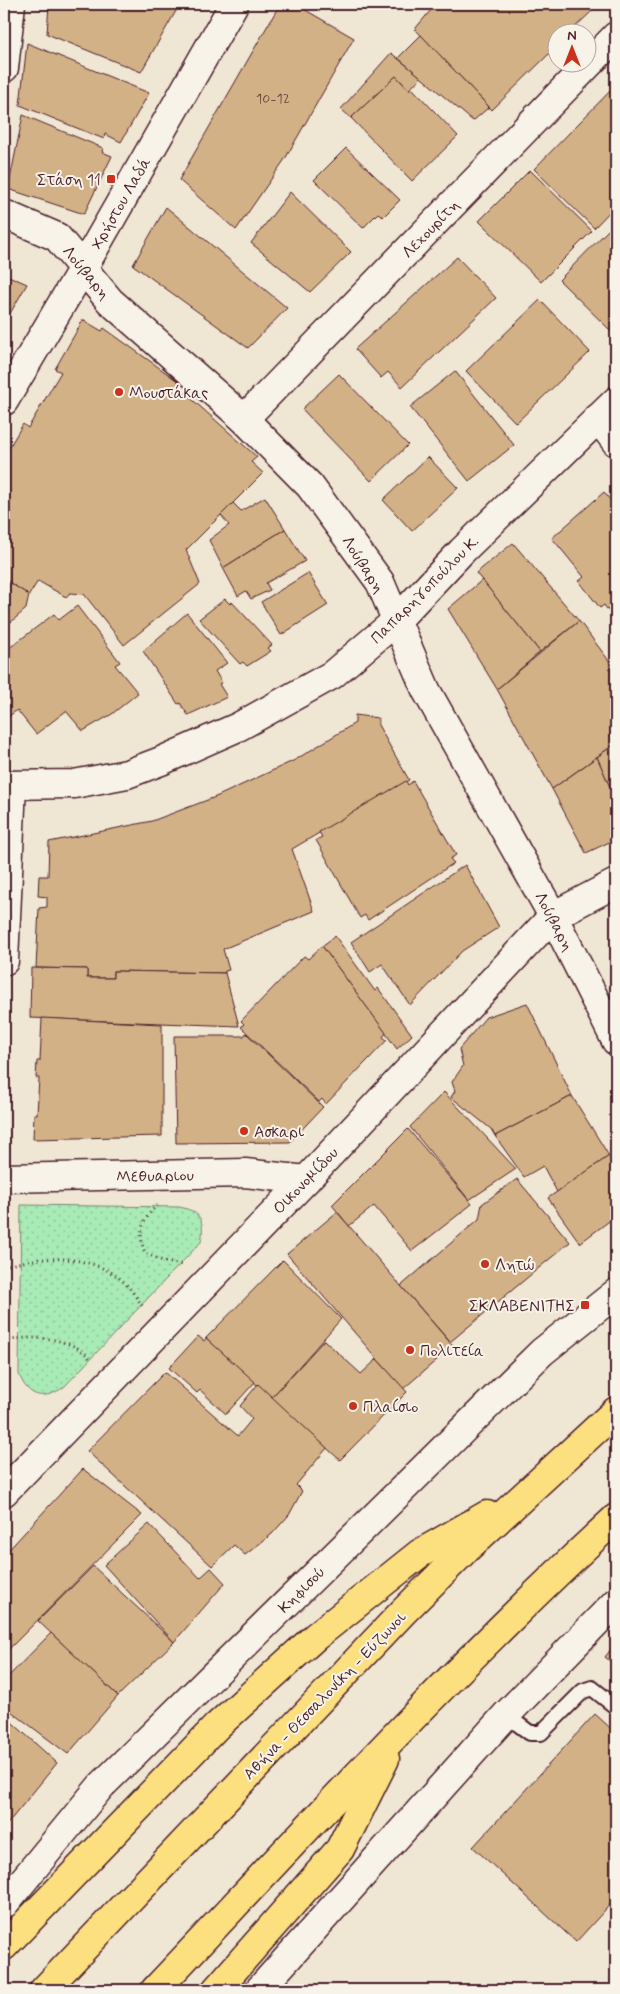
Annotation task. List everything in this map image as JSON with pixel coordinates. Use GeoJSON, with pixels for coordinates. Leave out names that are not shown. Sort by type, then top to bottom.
{"type":"FeatureCollection","features":[{"type":"Feature","properties":{"kind":"highway","name":"Αθήνα - Θεσσαλονίκη - Εύζωνοι"},"geometry":{"type":"LineString","coordinates":[[44,1990],[366,1650],[464,1551],[616,1411]]}},
{"type":"Feature","properties":{"kind":"highway"},"geometry":{"type":"LineString","coordinates":[[4,1946],[217,1726],[315,1637],[419,1554],[531,1489]]}},
{"type":"Feature","properties":{"kind":"highway"},"geometry":{"type":"LineString","coordinates":[[155,1990],[400,1731],[518,1610],[616,1518]]}},
{"type":"Feature","properties":{"kind":"highway"},"geometry":{"type":"LineString","coordinates":[[216,1990],[340,1849],[400,1731]]}},
{"type":"Feature","properties":{"kind":"street"},"geometry":{"type":"LineString","coordinates":[[4,68],[10,4]]}},
{"type":"Feature","properties":{"kind":"street","name":"Χρήστου Λαδά"},"geometry":{"type":"LineString","coordinates":[[4,401],[83,268],[234,4]]}},
{"type":"Feature","properties":{"kind":"street","name":"Λεχουρίτη"},"geometry":{"type":"LineString","coordinates":[[244,419],[616,36]]}},
{"type":"Feature","properties":{"kind":"street","name":"Λούβαρη"},"geometry":{"type":"LineString","coordinates":[[4,214],[58,237],[110,301],[244,419],[310,486],[380,582],[426,690],[553,916],[616,1041]]}},
{"type":"Feature","properties":{"kind":"street"},"geometry":{"type":"LineString","coordinates":[[607,410],[616,442]]}},
{"type":"Feature","properties":{"kind":"street","name":"Παπαρηγοπούλου Κ."},"geometry":{"type":"LineString","coordinates":[[8,785],[74,784],[127,774],[238,727],[332,675],[396,621],[462,551],[607,410]]}},
{"type":"Feature","properties":{"kind":"street"},"geometry":{"type":"LineString","coordinates":[[4,961],[8,785]]}},
{"type":"Feature","properties":{"kind":"street","name":"Οικονομίδου"},"geometry":{"type":"LineString","coordinates":[[4,1492],[306,1180],[553,916],[616,883]]}},
{"type":"Feature","properties":{"kind":"street","name":"Μεθυαριου"},"geometry":{"type":"LineString","coordinates":[[4,1178],[245,1173],[306,1180]]}},
{"type":"Feature","properties":{"kind":"street","name":"Κηφισού"},"geometry":{"type":"LineString","coordinates":[[4,1904],[108,1779],[542,1352],[616,1293]]}},
{"type":"Feature","properties":{"kind":"street"},"geometry":{"type":"LineString","coordinates":[[258,1990],[506,1715],[616,1602]]}},
{"type":"Feature","properties":{"kind":"lane"},"geometry":{"type":"LineString","coordinates":[[506,1715],[530,1733],[541,1733],[583,1691],[592,1688],[615,1704]]}},
{"type":"Feature","properties":{"kind":"path"},"geometry":{"type":"LineString","coordinates":[[164,1200],[145,1217],[140,1229],[140,1241],[145,1253],[165,1262],[218,1271]]}},
{"type":"Feature","properties":{"kind":"path"},"geometry":{"type":"LineString","coordinates":[[4,1267],[48,1258],[62,1258],[89,1264],[119,1278],[148,1314],[156,1334]]}},
{"type":"Feature","properties":{"kind":"path"},"geometry":{"type":"LineString","coordinates":[[4,1342],[25,1339],[69,1344],[87,1355],[98,1370],[102,1391]]}},
{"type":"Feature","properties":{"kind":"green space"},"geometry":{"type":"Polygon","coordinates":[[[21,1205],[179,1207],[197,1214],[202,1223],[201,1242],[64,1387],[50,1394],[43,1395],[37,1395],[27,1388],[19,1374],[21,1205]]]}},
{"type":"Feature","properties":{"kind":"building"},"geometry":{"type":"Polygon","coordinates":[[[49,4],[180,4],[141,72],[47,34],[49,4]]]}},
{"type":"Feature","properties":{"kind":"building"},"geometry":{"type":"Polygon","coordinates":[[[280,4],[295,4],[354,38],[285,159],[236,230],[179,180],[280,4]]]}},
{"type":"Feature","properties":{"kind":"building"},"geometry":{"type":"Polygon","coordinates":[[[436,4],[586,4],[593,10],[580,22],[548,22],[548,55],[492,110],[415,29],[436,4]]]}},
{"type":"Feature","properties":{"kind":"building"},"geometry":{"type":"Polygon","coordinates":[[[421,35],[489,107],[473,121],[398,58],[421,35]]]}},
{"type":"Feature","properties":{"kind":"building"},"geometry":{"type":"Polygon","coordinates":[[[27,43],[149,93],[121,142],[105,134],[104,139],[20,105],[27,43]]]}},
{"type":"Feature","properties":{"kind":"building"},"geometry":{"type":"Polygon","coordinates":[[[391,53],[421,77],[409,90],[396,76],[351,118],[341,109],[391,53]]]}},
{"type":"Feature","properties":{"kind":"building"},"geometry":{"type":"Polygon","coordinates":[[[396,76],[409,90],[411,87],[458,136],[412,181],[351,118],[396,76]]]}},
{"type":"Feature","properties":{"kind":"building"},"geometry":{"type":"Polygon","coordinates":[[[616,85],[616,205],[594,228],[534,169],[616,85]]]}},
{"type":"Feature","properties":{"kind":"building"},"geometry":{"type":"Polygon","coordinates":[[[23,115],[103,148],[102,152],[112,156],[84,214],[8,189],[23,115]]]}},
{"type":"Feature","properties":{"kind":"building"},"geometry":{"type":"Polygon","coordinates":[[[346,148],[400,200],[383,217],[378,213],[363,228],[314,180],[346,148]]]}},
{"type":"Feature","properties":{"kind":"building"},"geometry":{"type":"Polygon","coordinates":[[[530,170],[592,231],[541,282],[479,221],[530,170]]]}},
{"type":"Feature","properties":{"kind":"building"},"geometry":{"type":"Polygon","coordinates":[[[290,192],[351,252],[310,292],[251,243],[290,192]]]}},
{"type":"Feature","properties":{"kind":"building"},"geometry":{"type":"Polygon","coordinates":[[[166,207],[287,308],[248,348],[133,265],[166,207]]]}},
{"type":"Feature","properties":{"kind":"building"},"geometry":{"type":"Polygon","coordinates":[[[616,222],[616,336],[559,280],[616,222]]]}},
{"type":"Feature","properties":{"kind":"building"},"geometry":{"type":"Polygon","coordinates":[[[457,257],[496,298],[402,387],[388,372],[381,378],[355,349],[457,257]]]}},
{"type":"Feature","properties":{"kind":"building"},"geometry":{"type":"Polygon","coordinates":[[[4,274],[27,284],[4,324],[4,274]]]}},
{"type":"Feature","properties":{"kind":"building"},"geometry":{"type":"Polygon","coordinates":[[[540,300],[590,352],[516,423],[466,371],[540,300]]]}},
{"type":"Feature","properties":{"kind":"building"},"geometry":{"type":"Polygon","coordinates":[[[83,320],[102,331],[104,328],[179,382],[177,386],[257,457],[251,462],[263,473],[186,550],[200,584],[124,645],[84,594],[70,593],[66,597],[38,581],[29,595],[4,579],[4,456],[23,424],[28,428],[61,372],[55,369],[83,320]]]}},
{"type":"Feature","properties":{"kind":"building"},"geometry":{"type":"Polygon","coordinates":[[[455,371],[514,445],[469,481],[410,407],[455,371]]]}},
{"type":"Feature","properties":{"kind":"building"},"geometry":{"type":"Polygon","coordinates":[[[339,374],[408,445],[371,481],[302,409],[339,374]]]}},
{"type":"Feature","properties":{"kind":"building"},"geometry":{"type":"Polygon","coordinates":[[[428,457],[458,488],[412,531],[383,500],[428,457]]]}},
{"type":"Feature","properties":{"kind":"building"},"geometry":{"type":"Polygon","coordinates":[[[604,492],[616,508],[616,621],[604,605],[600,608],[579,581],[584,577],[552,538],[604,492]]]}},
{"type":"Feature","properties":{"kind":"building"},"geometry":{"type":"Polygon","coordinates":[[[265,497],[285,529],[223,568],[209,540],[229,525],[221,515],[233,503],[241,511],[265,497]]]}},
{"type":"Feature","properties":{"kind":"building"},"geometry":{"type":"Polygon","coordinates":[[[285,529],[305,561],[266,583],[270,590],[251,599],[246,591],[238,596],[223,568],[285,529]]]}},
{"type":"Feature","properties":{"kind":"building"},"geometry":{"type":"Polygon","coordinates":[[[513,543],[579,621],[540,652],[476,573],[513,543]]]}},
{"type":"Feature","properties":{"kind":"building"},"geometry":{"type":"Polygon","coordinates":[[[308,573],[328,605],[281,635],[261,602],[308,573]]]}},
{"type":"Feature","properties":{"kind":"building"},"geometry":{"type":"Polygon","coordinates":[[[4,579],[29,595],[26,609],[4,628],[4,579]]]}},
{"type":"Feature","properties":{"kind":"building"},"geometry":{"type":"Polygon","coordinates":[[[482,580],[540,652],[497,689],[448,609],[482,580]]]}},
{"type":"Feature","properties":{"kind":"building"},"geometry":{"type":"Polygon","coordinates":[[[225,599],[230,604],[232,602],[272,645],[268,648],[271,651],[247,666],[243,662],[240,664],[199,619],[225,599]]]}},
{"type":"Feature","properties":{"kind":"building"},"geometry":{"type":"Polygon","coordinates":[[[77,606],[120,662],[115,665],[138,693],[112,714],[83,731],[66,711],[36,734],[17,710],[4,720],[4,652],[54,614],[59,620],[77,606]]]}},
{"type":"Feature","properties":{"kind":"building"},"geometry":{"type":"Polygon","coordinates":[[[187,613],[227,663],[215,671],[222,683],[219,684],[227,697],[188,715],[180,703],[178,704],[143,651],[187,613]]]}},
{"type":"Feature","properties":{"kind":"building"},"geometry":{"type":"Polygon","coordinates":[[[579,621],[616,670],[616,728],[610,733],[616,743],[552,789],[497,689],[579,621]]]}},
{"type":"Feature","properties":{"kind":"building"},"geometry":{"type":"Polygon","coordinates":[[[355,715],[378,718],[378,725],[409,780],[292,849],[314,911],[223,949],[229,970],[225,971],[225,973],[113,971],[113,978],[87,978],[87,969],[36,968],[39,908],[47,907],[47,897],[38,896],[39,876],[48,876],[49,842],[152,821],[218,796],[295,760],[355,723],[355,715]]]}},
{"type":"Feature","properties":{"kind":"building"},"geometry":{"type":"Polygon","coordinates":[[[616,743],[616,801],[597,757],[616,743]]]}},
{"type":"Feature","properties":{"kind":"building"},"geometry":{"type":"Polygon","coordinates":[[[597,757],[616,801],[616,839],[586,853],[552,789],[597,757]]]}},
{"type":"Feature","properties":{"kind":"building"},"geometry":{"type":"Polygon","coordinates":[[[406,781],[408,785],[413,781],[456,855],[450,859],[454,863],[368,920],[365,915],[360,918],[316,840],[322,837],[319,832],[406,781]]]}},
{"type":"Feature","properties":{"kind":"building"},"geometry":{"type":"Polygon","coordinates":[[[465,865],[499,927],[462,951],[410,1005],[382,964],[370,972],[351,942],[465,865]]]}},
{"type":"Feature","properties":{"kind":"building"},"geometry":{"type":"Polygon","coordinates":[[[335,936],[375,991],[378,988],[412,1035],[397,1049],[322,946],[335,936]]]}},
{"type":"Feature","properties":{"kind":"building"},"geometry":{"type":"Polygon","coordinates":[[[322,946],[386,1033],[383,1037],[387,1040],[326,1104],[322,1099],[319,1102],[241,1027],[244,1024],[241,1021],[304,956],[308,959],[322,946]]]}},
{"type":"Feature","properties":{"kind":"building"},"geometry":{"type":"Polygon","coordinates":[[[31,968],[87,969],[87,978],[113,978],[113,971],[225,973],[239,1026],[30,1018],[31,968]]]}},
{"type":"Feature","properties":{"kind":"building"},"geometry":{"type":"Polygon","coordinates":[[[527,1003],[572,1096],[495,1136],[491,1129],[451,1097],[455,1091],[452,1082],[463,1066],[459,1049],[486,1017],[527,1003]]]}},
{"type":"Feature","properties":{"kind":"building"},"geometry":{"type":"Polygon","coordinates":[[[42,1018],[162,1024],[162,1136],[33,1139],[34,1114],[37,1114],[39,1078],[36,1078],[37,1061],[40,1061],[42,1018]]]}},
{"type":"Feature","properties":{"kind":"building"},"geometry":{"type":"Polygon","coordinates":[[[246,1033],[323,1107],[290,1142],[176,1143],[174,1036],[244,1036],[246,1033]]]}},
{"type":"Feature","properties":{"kind":"building"},"geometry":{"type":"Polygon","coordinates":[[[444,1092],[516,1169],[469,1200],[410,1127],[444,1092]]]}},
{"type":"Feature","properties":{"kind":"building"},"geometry":{"type":"Polygon","coordinates":[[[572,1096],[609,1156],[557,1192],[543,1166],[524,1177],[495,1136],[572,1096]]]}},
{"type":"Feature","properties":{"kind":"building"},"geometry":{"type":"Polygon","coordinates":[[[408,1129],[472,1204],[412,1251],[374,1206],[349,1226],[332,1205],[408,1129]]]}},
{"type":"Feature","properties":{"kind":"building"},"geometry":{"type":"Polygon","coordinates":[[[609,1156],[616,1172],[616,1216],[580,1243],[548,1198],[609,1156]]]}},
{"type":"Feature","properties":{"kind":"building","name":"Λητώ"},"geometry":{"type":"Polygon","coordinates":[[[517,1179],[570,1242],[450,1342],[401,1286],[479,1219],[482,1204],[517,1179]]]}},
{"type":"Feature","properties":{"kind":"building"},"geometry":{"type":"Polygon","coordinates":[[[337,1212],[453,1346],[403,1389],[287,1254],[337,1212]]]}},
{"type":"Feature","properties":{"kind":"building"},"geometry":{"type":"Polygon","coordinates":[[[283,1260],[341,1319],[271,1398],[206,1338],[283,1260]]]}},
{"type":"Feature","properties":{"kind":"building"},"geometry":{"type":"Polygon","coordinates":[[[198,1336],[204,1341],[206,1338],[255,1382],[226,1414],[200,1390],[197,1393],[169,1368],[198,1336]]]}},
{"type":"Feature","properties":{"kind":"building"},"geometry":{"type":"Polygon","coordinates":[[[324,1340],[361,1374],[377,1359],[407,1392],[340,1460],[271,1398],[324,1340]]]}},
{"type":"Feature","properties":{"kind":"building"},"geometry":{"type":"Polygon","coordinates":[[[165,1372],[238,1436],[252,1419],[240,1406],[258,1384],[327,1448],[296,1485],[302,1491],[289,1515],[272,1534],[245,1555],[234,1545],[212,1566],[87,1451],[165,1372]]]}},
{"type":"Feature","properties":{"kind":"building"},"geometry":{"type":"Polygon","coordinates":[[[83,1469],[142,1515],[4,1654],[4,1555],[83,1469]]]}},
{"type":"Feature","properties":{"kind":"building"},"geometry":{"type":"Polygon","coordinates":[[[149,1524],[200,1578],[211,1568],[225,1583],[174,1642],[104,1565],[149,1524]]]}},
{"type":"Feature","properties":{"kind":"building"},"geometry":{"type":"Polygon","coordinates":[[[93,1566],[174,1642],[118,1696],[38,1621],[93,1566]]]}},
{"type":"Feature","properties":{"kind":"building"},"geometry":{"type":"Polygon","coordinates":[[[51,1633],[118,1696],[68,1754],[4,1706],[4,1681],[51,1633]]]}},
{"type":"Feature","properties":{"kind":"building"},"geometry":{"type":"Polygon","coordinates":[[[616,1643],[616,1666],[605,1657],[616,1643]]]}},
{"type":"Feature","properties":{"kind":"building"},"geometry":{"type":"Polygon","coordinates":[[[595,1714],[616,1733],[616,1898],[576,1942],[473,1847],[595,1714]]]}},
{"type":"Feature","properties":{"kind":"building"},"geometry":{"type":"Polygon","coordinates":[[[4,1715],[57,1763],[4,1828],[4,1715]]]}},
{"type":"Feature","properties":{"kind":"place","name":"Στάση 11"},"geometry":{"type":"Point","coordinates":[111,179]}},
{"type":"Feature","properties":{"kind":"place","name":"Μουστάκας"},"geometry":{"type":"Point","coordinates":[119,392]}},
{"type":"Feature","properties":{"kind":"place","name":"Ασκαρι"},"geometry":{"type":"Point","coordinates":[244,1131]}},
{"type":"Feature","properties":{"kind":"place","name":"Λητώ"},"geometry":{"type":"Point","coordinates":[485,1264]}},
{"type":"Feature","properties":{"kind":"place","name":"ΣΚΛΑΒΕΝΙΤΗΣ"},"geometry":{"type":"Point","coordinates":[585,1305]}},
{"type":"Feature","properties":{"kind":"place","name":"Πολιτεία"},"geometry":{"type":"Point","coordinates":[410,1350]}},
{"type":"Feature","properties":{"kind":"place","name":"Πλαίσιο"},"geometry":{"type":"Point","coordinates":[353,1406]}}]}
